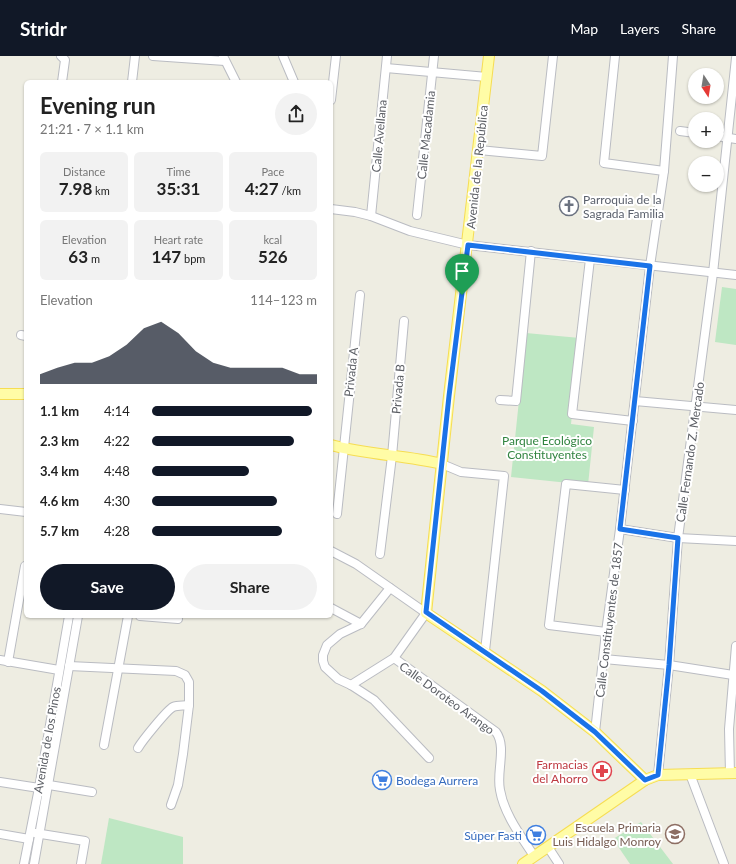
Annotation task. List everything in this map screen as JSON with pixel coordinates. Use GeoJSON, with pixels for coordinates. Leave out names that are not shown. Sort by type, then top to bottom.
{"type":"FeatureCollection","features":[{"type":"Feature","properties":{"kind":"main road","name":"Avenida de la República"},"geometry":{"type":"LineString","coordinates":[[426,612],[490,56]]}},
{"type":"Feature","properties":{"kind":"main road"},"geometry":{"type":"LineString","coordinates":[[0,394],[24,394]]}},
{"type":"Feature","properties":{"kind":"main road"},"geometry":{"type":"LineString","coordinates":[[333,446],[392,456],[424,459],[442,464]]}},
{"type":"Feature","properties":{"kind":"main road"},"geometry":{"type":"LineString","coordinates":[[426,612],[542,691],[595,732],[645,780]]}},
{"type":"Feature","properties":{"kind":"main road"},"geometry":{"type":"LineString","coordinates":[[523,864],[645,780],[658,775],[733,773]]}},
{"type":"Feature","properties":{"kind":"street"},"geometry":{"type":"LineString","coordinates":[[61,56],[65,60],[62,80]]}},
{"type":"Feature","properties":{"kind":"street"},"geometry":{"type":"LineString","coordinates":[[132,80],[135,56]]}},
{"type":"Feature","properties":{"kind":"street"},"geometry":{"type":"LineString","coordinates":[[153,56],[224,58],[235,80]]}},
{"type":"Feature","properties":{"kind":"street"},"geometry":{"type":"LineString","coordinates":[[283,56],[293,80]]}},
{"type":"Feature","properties":{"kind":"street"},"geometry":{"type":"LineString","coordinates":[[333,82],[336,56]]}},
{"type":"Feature","properties":{"kind":"street","name":"Calle Avellana"},"geometry":{"type":"LineString","coordinates":[[371,216],[387,56]]}},
{"type":"Feature","properties":{"kind":"street","name":"Calle Macadamia"},"geometry":{"type":"LineString","coordinates":[[417,215],[434,56]]}},
{"type":"Feature","properties":{"kind":"street"},"geometry":{"type":"LineString","coordinates":[[479,150],[542,156],[553,56]]}},
{"type":"Feature","properties":{"kind":"street"},"geometry":{"type":"LineString","coordinates":[[615,56],[604,163],[664,171]]}},
{"type":"Feature","properties":{"kind":"street","name":"Calle Constituyentes de 1857"},"geometry":{"type":"LineString","coordinates":[[595,732],[606,632],[625,490],[650,266],[664,171],[673,56]]}},
{"type":"Feature","properties":{"kind":"street","name":"Calle Fernando Z. Mercado"},"geometry":{"type":"LineString","coordinates":[[658,775],[669,665],[678,538],[696,406],[736,58]]}},
{"type":"Feature","properties":{"kind":"street"},"geometry":{"type":"LineString","coordinates":[[386,68],[487,77]]}},
{"type":"Feature","properties":{"kind":"street"},"geometry":{"type":"LineString","coordinates":[[680,131],[688,132]]}},
{"type":"Feature","properties":{"kind":"street"},"geometry":{"type":"LineString","coordinates":[[724,137],[736,138]]}},
{"type":"Feature","properties":{"kind":"street"},"geometry":{"type":"LineString","coordinates":[[333,209],[371,216],[410,231],[468,245],[531,251],[736,276]]}},
{"type":"Feature","properties":{"kind":"street"},"geometry":{"type":"LineString","coordinates":[[500,400],[516,401],[531,251]]}},
{"type":"Feature","properties":{"kind":"street"},"geometry":{"type":"LineString","coordinates":[[590,259],[572,414],[633,421]]}},
{"type":"Feature","properties":{"kind":"street","name":"Privada A"},"geometry":{"type":"LineString","coordinates":[[337,514],[360,295]]}},
{"type":"Feature","properties":{"kind":"street","name":"Privada B"},"geometry":{"type":"LineString","coordinates":[[380,554],[392,456],[404,322]]}},
{"type":"Feature","properties":{"kind":"street"},"geometry":{"type":"LineString","coordinates":[[635,401],[736,410]]}},
{"type":"Feature","properties":{"kind":"street"},"geometry":{"type":"LineString","coordinates":[[442,464],[461,472],[504,476],[485,651]]}},
{"type":"Feature","properties":{"kind":"street"},"geometry":{"type":"LineString","coordinates":[[606,632],[549,625],[566,484],[625,490]]}},
{"type":"Feature","properties":{"kind":"street"},"geometry":{"type":"LineString","coordinates":[[0,509],[24,512]]}},
{"type":"Feature","properties":{"kind":"street"},"geometry":{"type":"LineString","coordinates":[[620,529],[678,538],[736,541]]}},
{"type":"Feature","properties":{"kind":"street"},"geometry":{"type":"LineString","coordinates":[[333,552],[356,564],[426,612]]}},
{"type":"Feature","properties":{"kind":"street"},"geometry":{"type":"LineString","coordinates":[[24,571],[4,661],[59,670]]}},
{"type":"Feature","properties":{"kind":"street"},"geometry":{"type":"LineString","coordinates":[[390,588],[361,624],[340,634],[327,645],[323,654],[323,661],[325,667],[338,679],[351,685],[374,700],[429,758]]}},
{"type":"Feature","properties":{"kind":"street"},"geometry":{"type":"LineString","coordinates":[[333,609],[361,624]]}},
{"type":"Feature","properties":{"kind":"street","name":"Calle Doroteo Arango"},"geometry":{"type":"LineString","coordinates":[[426,612],[394,658],[496,732],[502,743],[499,773],[500,790],[505,807],[518,832],[534,856]]}},
{"type":"Feature","properties":{"kind":"street","name":"Avenida de los Pinos"},"geometry":{"type":"LineString","coordinates":[[24,864],[69,618]]}},
{"type":"Feature","properties":{"kind":"street","name":"Avenida de los Pinos"},"geometry":{"type":"LineString","coordinates":[[34,864],[78,618]]}},
{"type":"Feature","properties":{"kind":"street"},"geometry":{"type":"LineString","coordinates":[[104,746],[128,618]]}},
{"type":"Feature","properties":{"kind":"street"},"geometry":{"type":"LineString","coordinates":[[165,618],[178,619]]}},
{"type":"Feature","properties":{"kind":"street"},"geometry":{"type":"LineString","coordinates":[[733,773],[729,729],[736,646]]}},
{"type":"Feature","properties":{"kind":"street"},"geometry":{"type":"LineString","coordinates":[[62,652],[71,653]]}},
{"type":"Feature","properties":{"kind":"street"},"geometry":{"type":"LineString","coordinates":[[351,685],[394,658]]}},
{"type":"Feature","properties":{"kind":"street"},"geometry":{"type":"LineString","coordinates":[[604,659],[669,665],[733,676]]}},
{"type":"Feature","properties":{"kind":"street"},"geometry":{"type":"LineString","coordinates":[[69,666],[176,670],[185,675],[189,682],[189,705],[179,777],[171,805]]}},
{"type":"Feature","properties":{"kind":"street"},"geometry":{"type":"LineString","coordinates":[[138,748],[142,741],[169,710],[175,706],[189,705]]}},
{"type":"Feature","properties":{"kind":"street"},"geometry":{"type":"LineString","coordinates":[[51,717],[60,718]]}},
{"type":"Feature","properties":{"kind":"street"},"geometry":{"type":"LineString","coordinates":[[690,774],[724,864]]}},
{"type":"Feature","properties":{"kind":"street"},"geometry":{"type":"LineString","coordinates":[[0,782],[39,788],[49,785],[92,792]]}},
{"type":"Feature","properties":{"kind":"street"},"geometry":{"type":"LineString","coordinates":[[0,834],[39,834],[85,841],[81,864]]}},
{"type":"Feature","properties":{"kind":"street"},"geometry":{"type":"LineString","coordinates":[[548,847],[559,864]]}},
{"type":"Feature","properties":{"kind":"green space"},"geometry":{"type":"Polygon","coordinates":[[[722,287],[736,289],[736,345],[715,342],[722,287]]]}},
{"type":"Feature","properties":{"kind":"green space","name":"Parque Ecológico Constituyentes"},"geometry":{"type":"Polygon","coordinates":[[[526,333],[580,338],[571,424],[594,427],[588,485],[511,477],[526,333]]]}},
{"type":"Feature","properties":{"kind":"green space"},"geometry":{"type":"Polygon","coordinates":[[[109,818],[183,837],[183,864],[101,864],[109,818]]]}},
{"type":"Feature","properties":{"kind":"green space"},"geometry":{"type":"Polygon","coordinates":[[[641,822],[673,864],[630,864],[613,839],[641,822]]]}},
{"type":"Feature","properties":{"kind":"place","name":"Parroquia de la Sagrada Familia"},"geometry":{"type":"Point","coordinates":[569,206]}},
{"type":"Feature","properties":{"kind":"place","name":"Farmacias del Ahorro"},"geometry":{"type":"Point","coordinates":[602,771]}},
{"type":"Feature","properties":{"kind":"place","name":"Bodega Aurrera"},"geometry":{"type":"Point","coordinates":[382,780]}},
{"type":"Feature","properties":{"kind":"place","name":"Escuela Primaria Luis Hidalgo Monroy"},"geometry":{"type":"Point","coordinates":[675,834]}},
{"type":"Feature","properties":{"kind":"place","name":"Súper Fasti"},"geometry":{"type":"Point","coordinates":[536,835]}},
{"type":"Feature","properties":{"kind":"route"},"geometry":{"type":"LineString","coordinates":[[468,245],[531,251],[650,266],[620,529],[678,538],[669,665],[658,775],[645,780],[595,732],[542,691],[426,612],[449,396],[462,295],[468,245]]}}]}
